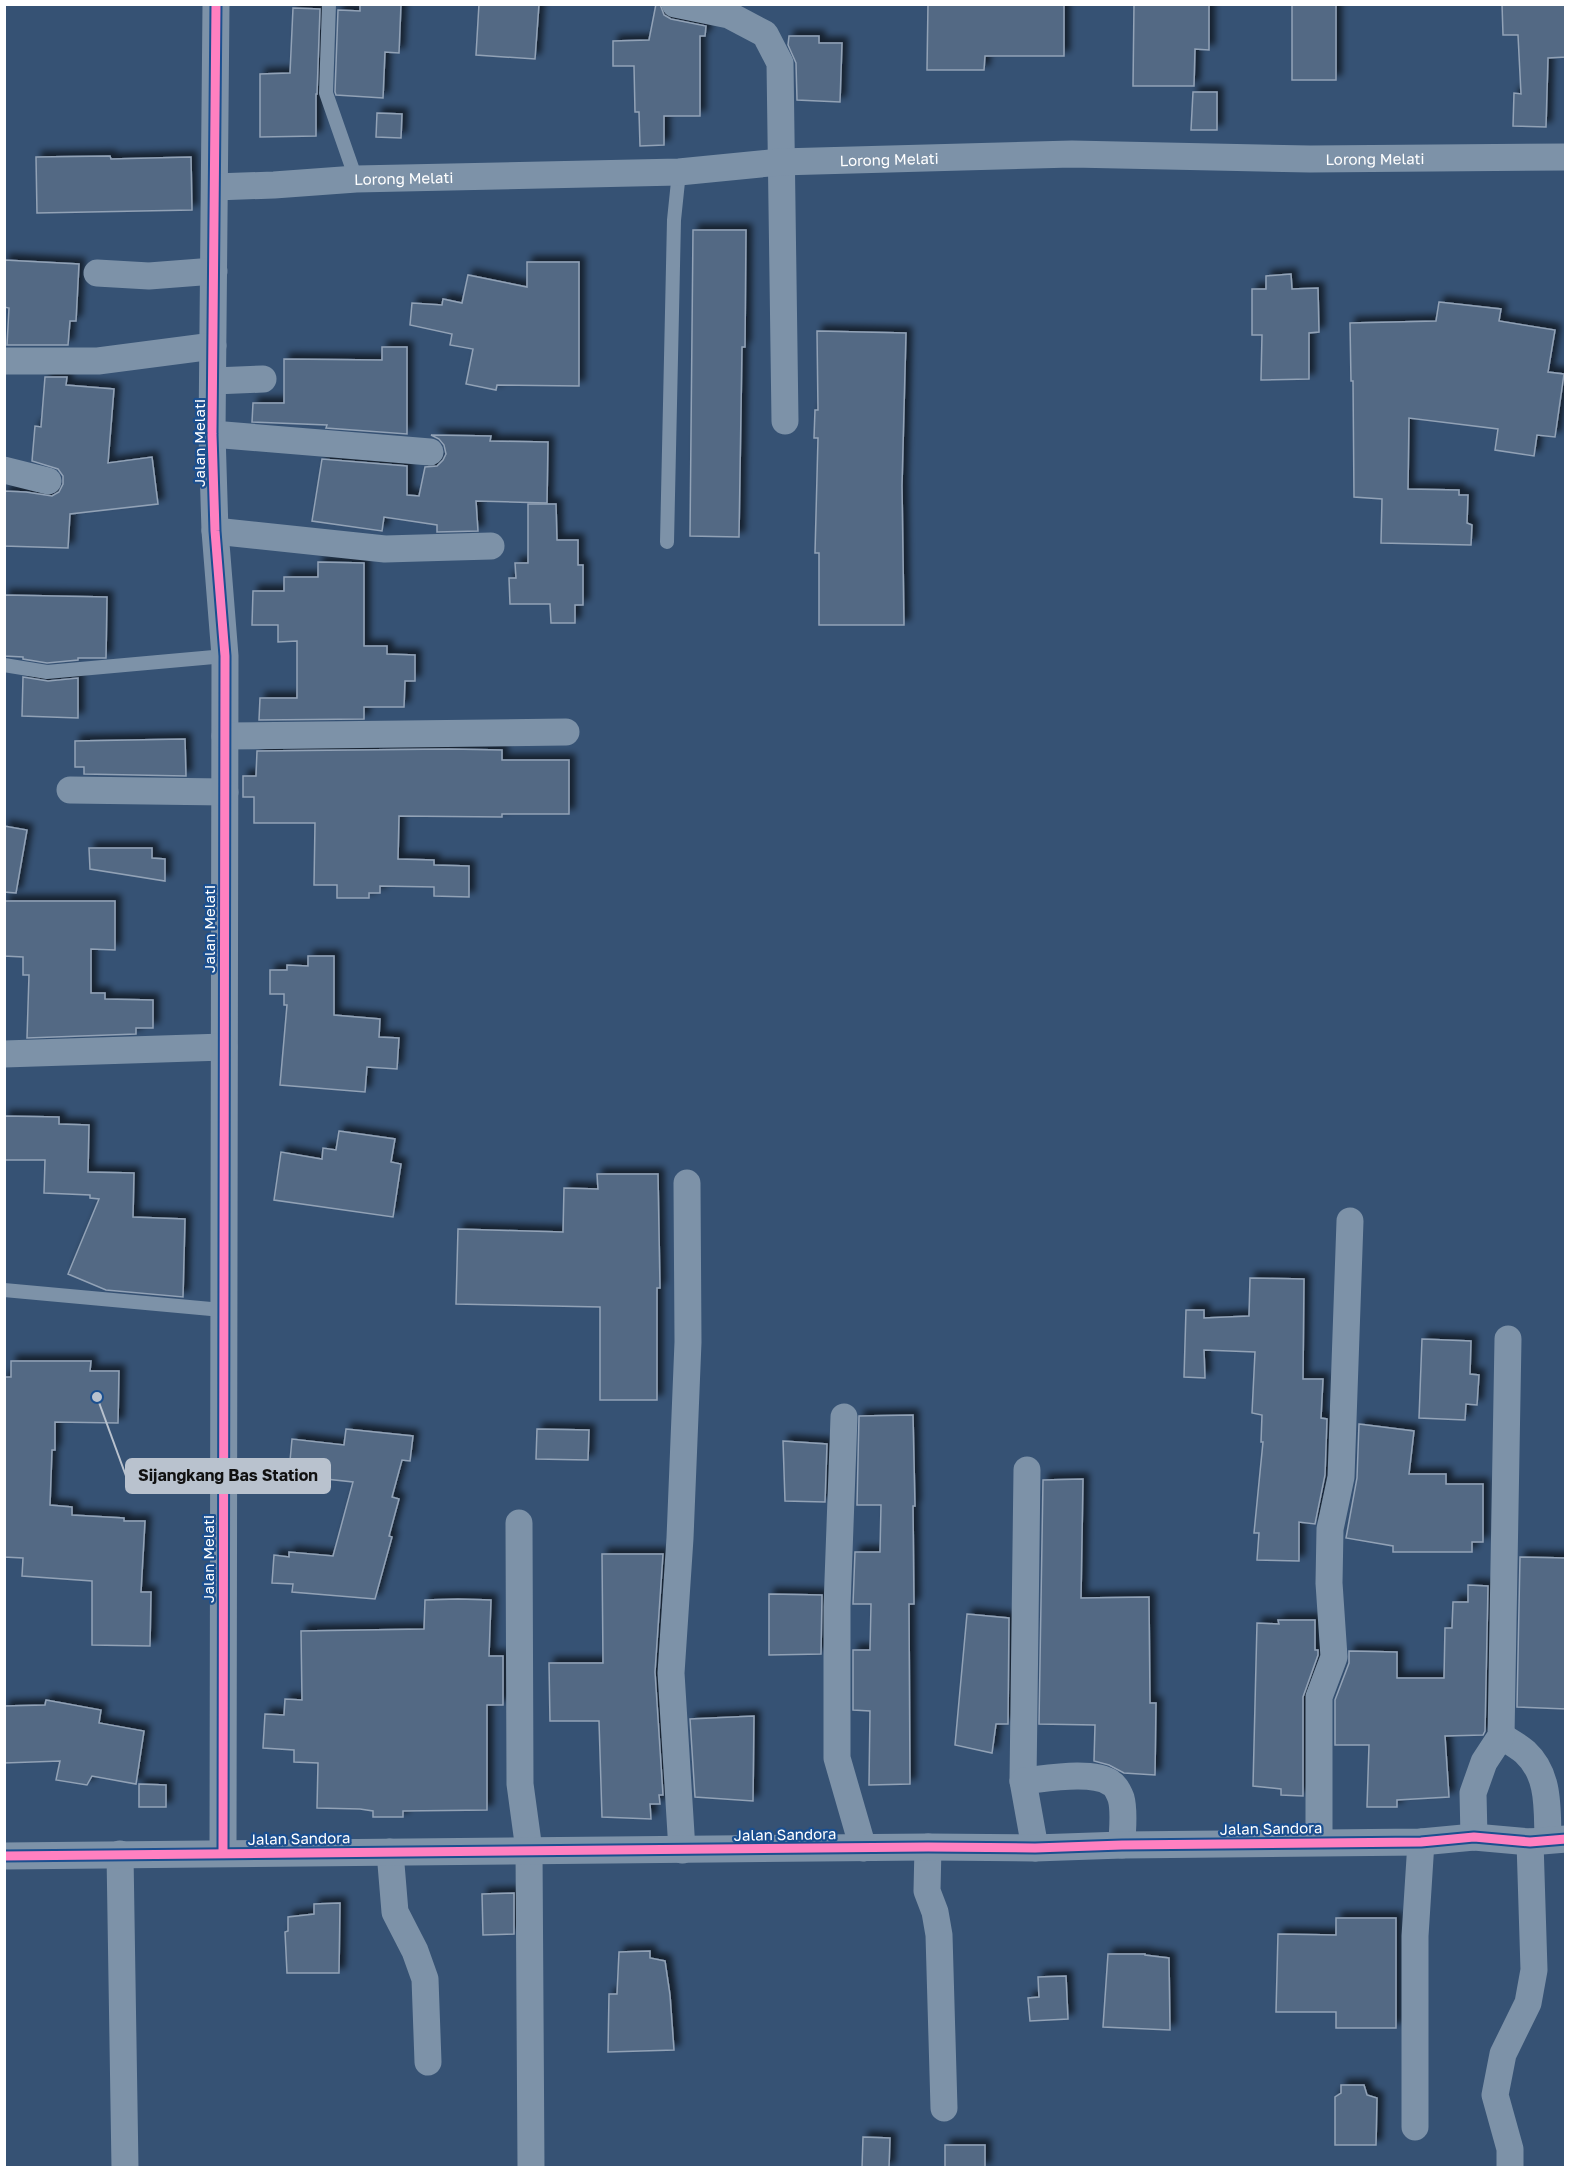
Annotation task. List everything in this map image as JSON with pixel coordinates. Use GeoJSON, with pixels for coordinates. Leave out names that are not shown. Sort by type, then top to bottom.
{"type":"FeatureCollection","features":[{"type":"Feature","properties":{"kind":"street","name":"Jalan Melati"},"geometry":{"type":"LineString","coordinates":[[216,4],[212,434],[215,531],[225,656],[222,1311],[223,1853]]}},
{"type":"Feature","properties":{"kind":"street"},"geometry":{"type":"LineString","coordinates":[[675,4],[729,15],[765,34],[780,63],[784,421]]}},
{"type":"Feature","properties":{"kind":"street","name":"Lorong Melati"},"geometry":{"type":"LineString","coordinates":[[215,187],[356,179],[679,172],[780,162],[1072,154],[1310,159],[1566,157]]}},
{"type":"Feature","properties":{"kind":"street"},"geometry":{"type":"LineString","coordinates":[[97,273],[148,276],[214,271]]}},
{"type":"Feature","properties":{"kind":"street"},"geometry":{"type":"LineString","coordinates":[[4,361],[98,361],[213,346]]}},
{"type":"Feature","properties":{"kind":"street"},"geometry":{"type":"LineString","coordinates":[[214,381],[263,379]]}},
{"type":"Feature","properties":{"kind":"street"},"geometry":{"type":"LineString","coordinates":[[212,434],[430,452]]}},
{"type":"Feature","properties":{"kind":"street"},"geometry":{"type":"LineString","coordinates":[[4,470],[48,481]]}},
{"type":"Feature","properties":{"kind":"street"},"geometry":{"type":"LineString","coordinates":[[215,531],[385,549],[491,546]]}},
{"type":"Feature","properties":{"kind":"street"},"geometry":{"type":"LineString","coordinates":[[225,736],[566,732]]}},
{"type":"Feature","properties":{"kind":"street"},"geometry":{"type":"LineString","coordinates":[[70,790],[225,792]]}},
{"type":"Feature","properties":{"kind":"street"},"geometry":{"type":"LineString","coordinates":[[4,1054],[224,1047]]}},
{"type":"Feature","properties":{"kind":"street"},"geometry":{"type":"LineString","coordinates":[[682,1850],[671,1673],[680,1539],[688,1342],[687,1184]]}},
{"type":"Feature","properties":{"kind":"street"},"geometry":{"type":"LineString","coordinates":[[1319,1842],[1319,1697],[1334,1658],[1329,1583],[1330,1529],[1341,1477],[1350,1221]]}},
{"type":"Feature","properties":{"kind":"street"},"geometry":{"type":"LineString","coordinates":[[1474,1837],[1473,1793],[1484,1762],[1501,1736],[1508,1339]]}},
{"type":"Feature","properties":{"kind":"street"},"geometry":{"type":"LineString","coordinates":[[844,1417],[837,1607],[837,1758],[863,1848]]}},
{"type":"Feature","properties":{"kind":"street"},"geometry":{"type":"LineString","coordinates":[[1027,1470],[1023,1781],[1035,1848]]}},
{"type":"Feature","properties":{"kind":"street"},"geometry":{"type":"LineString","coordinates":[[519,1523],[520,1784],[529,1850],[531,2168]]}},
{"type":"Feature","properties":{"kind":"street"},"geometry":{"type":"LineString","coordinates":[[1501,1736],[1525,1752],[1541,1772],[1546,1792],[1548,1840],[1534,1970],[1528,2003],[1503,2054],[1495,2095],[1510,2149],[1510,2168]]}},
{"type":"Feature","properties":{"kind":"street"},"geometry":{"type":"LineString","coordinates":[[1023,1781],[1069,1776],[1089,1777],[1110,1782],[1117,1788],[1122,1800],[1122,1845]]}},
{"type":"Feature","properties":{"kind":"street","name":"Jalan Sandora"},"geometry":{"type":"LineString","coordinates":[[4,1856],[529,1850],[1035,1848],[1421,1842],[1474,1837],[1548,1840]]}},
{"type":"Feature","properties":{"kind":"street"},"geometry":{"type":"LineString","coordinates":[[1415,2127],[1415,1936],[1421,1842]]}},
{"type":"Feature","properties":{"kind":"street"},"geometry":{"type":"LineString","coordinates":[[928,1847],[927,1891],[935,1912],[939,1935],[944,2108]]}},
{"type":"Feature","properties":{"kind":"street"},"geometry":{"type":"LineString","coordinates":[[390,1852],[395,1912],[415,1951],[425,1979],[428,2062]]}},
{"type":"Feature","properties":{"kind":"street"},"geometry":{"type":"LineString","coordinates":[[120,1854],[125,2168]]}},
{"type":"Feature","properties":{"kind":"lane"},"geometry":{"type":"LineString","coordinates":[[329,4],[326,93],[356,179]]}},
{"type":"Feature","properties":{"kind":"lane"},"geometry":{"type":"LineString","coordinates":[[667,542],[674,220],[679,172]]}},
{"type":"Feature","properties":{"kind":"lane"},"geometry":{"type":"LineString","coordinates":[[4,665],[48,672],[225,656]]}},
{"type":"Feature","properties":{"kind":"lane"},"geometry":{"type":"LineString","coordinates":[[4,1290],[222,1311]]}},
{"type":"Feature","properties":{"kind":"building"},"geometry":{"type":"Polygon","coordinates":[[[360,4],[401,4],[399,53],[385,52],[383,98],[336,95],[335,92],[338,10],[360,11],[360,4]]]}},
{"type":"Feature","properties":{"kind":"building"},"geometry":{"type":"Polygon","coordinates":[[[479,4],[539,4],[535,59],[476,55],[479,4]]]}},
{"type":"Feature","properties":{"kind":"building"},"geometry":{"type":"Polygon","coordinates":[[[656,4],[660,4],[664,15],[671,19],[706,26],[705,36],[700,36],[700,116],[664,116],[664,145],[640,146],[639,112],[635,112],[634,66],[613,66],[613,41],[649,40],[656,4]]]}},
{"type":"Feature","properties":{"kind":"building"},"geometry":{"type":"Polygon","coordinates":[[[928,4],[1064,4],[1064,56],[985,56],[984,70],[927,70],[928,4]]]}},
{"type":"Feature","properties":{"kind":"building"},"geometry":{"type":"Polygon","coordinates":[[[1134,4],[1209,4],[1209,50],[1195,49],[1194,86],[1133,86],[1134,4]]]}},
{"type":"Feature","properties":{"kind":"building"},"geometry":{"type":"Polygon","coordinates":[[[1292,4],[1336,4],[1336,80],[1292,80],[1292,4]]]}},
{"type":"Feature","properties":{"kind":"building"},"geometry":{"type":"Polygon","coordinates":[[[1502,4],[1566,4],[1566,57],[1548,58],[1546,127],[1513,126],[1514,93],[1521,94],[1518,35],[1503,35],[1502,4]]]}},
{"type":"Feature","properties":{"kind":"building"},"geometry":{"type":"Polygon","coordinates":[[[293,8],[320,9],[316,136],[260,137],[260,74],[290,73],[293,8]]]}},
{"type":"Feature","properties":{"kind":"building"},"geometry":{"type":"Polygon","coordinates":[[[789,36],[819,36],[819,43],[842,43],[840,102],[797,100],[796,63],[788,45],[789,36]]]}},
{"type":"Feature","properties":{"kind":"building"},"geometry":{"type":"Polygon","coordinates":[[[1193,92],[1217,92],[1217,130],[1191,130],[1193,92]]]}},
{"type":"Feature","properties":{"kind":"building"},"geometry":{"type":"Polygon","coordinates":[[[377,113],[402,114],[401,138],[376,137],[377,113]]]}},
{"type":"Feature","properties":{"kind":"building"},"geometry":{"type":"Polygon","coordinates":[[[110,156],[111,159],[191,157],[192,210],[37,213],[36,157],[110,156]]]}},
{"type":"Feature","properties":{"kind":"building"},"geometry":{"type":"Polygon","coordinates":[[[693,230],[746,230],[739,537],[690,536],[693,230]]]}},
{"type":"Feature","properties":{"kind":"building"},"geometry":{"type":"Polygon","coordinates":[[[4,260],[79,264],[76,321],[70,321],[68,345],[7,345],[9,308],[4,307],[4,260]]]}},
{"type":"Feature","properties":{"kind":"building"},"geometry":{"type":"Polygon","coordinates":[[[527,262],[579,262],[579,386],[497,385],[496,390],[466,384],[473,349],[450,345],[452,334],[410,325],[412,303],[442,305],[443,299],[462,303],[468,275],[527,287],[527,262]]]}},
{"type":"Feature","properties":{"kind":"building"},"geometry":{"type":"Polygon","coordinates":[[[1291,274],[1292,289],[1318,288],[1319,332],[1309,333],[1309,379],[1261,380],[1262,335],[1252,335],[1252,289],[1266,289],[1266,276],[1291,274]]]}},
{"type":"Feature","properties":{"kind":"building"},"geometry":{"type":"Polygon","coordinates":[[[1439,302],[1501,309],[1499,321],[1555,330],[1548,372],[1564,374],[1555,437],[1537,435],[1534,456],[1495,450],[1498,429],[1409,418],[1408,489],[1459,490],[1459,495],[1468,495],[1467,523],[1472,525],[1471,545],[1381,543],[1382,499],[1354,497],[1350,323],[1436,321],[1439,302]]]}},
{"type":"Feature","properties":{"kind":"building"},"geometry":{"type":"Polygon","coordinates":[[[817,331],[906,333],[902,486],[904,625],[819,625],[819,553],[815,553],[818,438],[814,438],[815,410],[818,410],[817,331]]]}},
{"type":"Feature","properties":{"kind":"building"},"geometry":{"type":"Polygon","coordinates":[[[382,347],[407,347],[407,434],[326,428],[327,425],[252,422],[253,403],[284,403],[284,359],[382,360],[382,347]]]}},
{"type":"Feature","properties":{"kind":"building"},"geometry":{"type":"Polygon","coordinates":[[[45,377],[67,377],[66,385],[114,389],[108,463],[152,457],[158,504],[70,514],[68,548],[4,546],[4,491],[52,496],[59,492],[63,484],[63,476],[58,469],[32,461],[35,426],[41,427],[45,377]]]}},
{"type":"Feature","properties":{"kind":"building"},"geometry":{"type":"Polygon","coordinates":[[[431,435],[491,436],[490,441],[548,442],[547,503],[476,501],[478,531],[437,532],[437,525],[384,517],[382,531],[312,521],[322,459],[407,466],[407,495],[419,496],[425,467],[437,466],[446,454],[444,445],[431,435]]]}},
{"type":"Feature","properties":{"kind":"building"},"geometry":{"type":"Polygon","coordinates":[[[528,504],[556,504],[557,540],[578,540],[578,565],[583,565],[583,605],[575,605],[575,623],[551,623],[550,604],[510,604],[509,578],[516,578],[515,563],[528,563],[528,504]]]}},
{"type":"Feature","properties":{"kind":"building"},"geometry":{"type":"Polygon","coordinates":[[[318,562],[364,563],[364,646],[387,646],[387,654],[415,655],[415,681],[405,681],[404,707],[364,707],[364,719],[259,720],[260,698],[297,698],[297,641],[278,642],[278,625],[252,625],[253,591],[284,591],[284,577],[318,577],[318,562]]]}},
{"type":"Feature","properties":{"kind":"building"},"geometry":{"type":"Polygon","coordinates":[[[4,595],[107,597],[106,658],[78,658],[78,660],[47,663],[23,659],[23,657],[4,656],[4,595]]]}},
{"type":"Feature","properties":{"kind":"building"},"geometry":{"type":"Polygon","coordinates":[[[23,677],[48,681],[78,678],[78,718],[22,716],[23,677]]]}},
{"type":"Feature","properties":{"kind":"building"},"geometry":{"type":"Polygon","coordinates":[[[185,739],[186,776],[84,774],[84,767],[75,767],[75,741],[185,739]]]}},
{"type":"Feature","properties":{"kind":"building"},"geometry":{"type":"Polygon","coordinates":[[[502,750],[502,760],[569,760],[569,814],[502,814],[502,817],[399,816],[398,859],[434,860],[434,865],[469,866],[469,897],[434,896],[434,887],[380,886],[380,893],[369,893],[369,898],[337,898],[337,885],[314,885],[315,823],[254,823],[254,797],[243,797],[243,776],[256,776],[257,751],[502,750]]]}},
{"type":"Feature","properties":{"kind":"building"},"geometry":{"type":"Polygon","coordinates":[[[4,826],[27,830],[16,893],[4,892],[4,826]]]}},
{"type":"Feature","properties":{"kind":"building"},"geometry":{"type":"Polygon","coordinates":[[[89,848],[152,848],[152,858],[165,859],[165,881],[90,869],[89,848]]]}},
{"type":"Feature","properties":{"kind":"building"},"geometry":{"type":"Polygon","coordinates":[[[4,901],[115,901],[115,950],[91,949],[91,993],[105,993],[105,999],[153,1000],[153,1028],[136,1028],[136,1034],[27,1038],[29,975],[23,975],[23,957],[4,956],[4,901]]]}},
{"type":"Feature","properties":{"kind":"building"},"geometry":{"type":"Polygon","coordinates":[[[308,956],[334,956],[334,1015],[380,1019],[379,1037],[399,1038],[397,1069],[367,1067],[365,1092],[280,1085],[287,1005],[284,1005],[284,994],[270,994],[270,970],[287,970],[287,965],[308,966],[308,956]]]}},
{"type":"Feature","properties":{"kind":"building"},"geometry":{"type":"Polygon","coordinates":[[[4,1116],[59,1117],[59,1124],[89,1125],[88,1172],[134,1173],[133,1217],[185,1219],[183,1297],[106,1290],[68,1274],[99,1199],[90,1198],[90,1195],[44,1193],[45,1160],[4,1160],[4,1116]]]}},
{"type":"Feature","properties":{"kind":"building"},"geometry":{"type":"Polygon","coordinates":[[[339,1131],[395,1139],[391,1162],[401,1164],[393,1217],[274,1200],[281,1152],[322,1159],[323,1148],[336,1150],[339,1131]]]}},
{"type":"Feature","properties":{"kind":"building"},"geometry":{"type":"Polygon","coordinates":[[[597,1174],[658,1174],[660,1288],[657,1288],[657,1400],[600,1400],[600,1307],[456,1304],[458,1229],[563,1232],[564,1188],[598,1189],[597,1174]]]}},
{"type":"Feature","properties":{"kind":"building"},"geometry":{"type":"Polygon","coordinates":[[[1250,1278],[1304,1279],[1303,1379],[1323,1379],[1321,1418],[1327,1419],[1325,1475],[1315,1524],[1299,1522],[1299,1561],[1257,1560],[1259,1533],[1254,1533],[1263,1442],[1261,1442],[1262,1415],[1252,1413],[1255,1352],[1204,1350],[1205,1378],[1184,1377],[1186,1310],[1204,1310],[1204,1318],[1249,1316],[1250,1278]]]}},
{"type":"Feature","properties":{"kind":"building"},"geometry":{"type":"Polygon","coordinates":[[[1422,1339],[1471,1341],[1470,1374],[1479,1375],[1477,1405],[1466,1404],[1465,1420],[1419,1418],[1422,1339]]]}},
{"type":"Feature","properties":{"kind":"building"},"geometry":{"type":"Polygon","coordinates":[[[11,1361],[91,1361],[90,1371],[119,1371],[118,1423],[55,1422],[50,1505],[72,1507],[72,1515],[145,1521],[141,1592],[151,1592],[150,1646],[92,1645],[92,1581],[22,1576],[23,1558],[4,1557],[4,1377],[11,1377],[11,1361]]]}},
{"type":"Feature","properties":{"kind":"building"},"geometry":{"type":"Polygon","coordinates":[[[913,1415],[915,1506],[913,1506],[914,1604],[909,1604],[910,1784],[869,1785],[870,1711],[853,1710],[853,1650],[870,1650],[871,1604],[853,1604],[855,1552],[880,1552],[881,1505],[857,1505],[859,1416],[913,1415]]]}},
{"type":"Feature","properties":{"kind":"building"},"geometry":{"type":"Polygon","coordinates":[[[1359,1424],[1414,1431],[1409,1474],[1446,1474],[1446,1484],[1483,1484],[1483,1542],[1472,1542],[1472,1552],[1393,1552],[1393,1546],[1346,1538],[1357,1478],[1359,1424]]]}},
{"type":"Feature","properties":{"kind":"building"},"geometry":{"type":"Polygon","coordinates":[[[346,1429],[413,1436],[410,1461],[402,1460],[392,1497],[399,1499],[389,1536],[392,1537],[375,1599],[292,1592],[293,1584],[272,1583],[274,1555],[289,1557],[289,1552],[333,1556],[353,1482],[298,1476],[299,1462],[290,1461],[292,1439],[344,1445],[346,1429]]]}},
{"type":"Feature","properties":{"kind":"building"},"geometry":{"type":"Polygon","coordinates":[[[537,1429],[589,1430],[588,1460],[536,1459],[537,1429]]]}},
{"type":"Feature","properties":{"kind":"building"},"geometry":{"type":"Polygon","coordinates":[[[783,1441],[827,1444],[825,1502],[785,1501],[783,1441]]]}},
{"type":"Feature","properties":{"kind":"building"},"geometry":{"type":"Polygon","coordinates":[[[1083,1479],[1081,1598],[1149,1597],[1150,1703],[1156,1703],[1155,1775],[1124,1773],[1109,1765],[1094,1761],[1095,1725],[1039,1724],[1043,1480],[1083,1479]]]}},
{"type":"Feature","properties":{"kind":"building"},"geometry":{"type":"Polygon","coordinates":[[[602,1554],[663,1554],[655,1672],[663,1795],[659,1795],[660,1804],[650,1804],[651,1819],[602,1817],[599,1721],[550,1721],[549,1663],[603,1663],[602,1554]]]}},
{"type":"Feature","properties":{"kind":"building"},"geometry":{"type":"Polygon","coordinates":[[[1520,1557],[1566,1558],[1566,1709],[1517,1707],[1520,1557]]]}},
{"type":"Feature","properties":{"kind":"building"},"geometry":{"type":"Polygon","coordinates":[[[1468,1585],[1488,1586],[1485,1731],[1483,1735],[1445,1736],[1449,1797],[1397,1800],[1397,1807],[1367,1807],[1369,1745],[1335,1745],[1335,1700],[1349,1663],[1349,1651],[1397,1652],[1397,1678],[1444,1678],[1445,1628],[1452,1628],[1453,1602],[1468,1602],[1468,1585]]]}},
{"type":"Feature","properties":{"kind":"building"},"geometry":{"type":"Polygon","coordinates":[[[769,1594],[822,1595],[821,1654],[769,1655],[769,1594]]]}},
{"type":"Feature","properties":{"kind":"building"},"geometry":{"type":"Polygon","coordinates":[[[425,1600],[491,1600],[489,1656],[503,1656],[503,1705],[487,1705],[487,1810],[403,1811],[403,1817],[373,1817],[373,1811],[317,1808],[318,1763],[294,1762],[294,1750],[263,1748],[265,1714],[284,1715],[285,1699],[302,1700],[301,1631],[424,1629],[425,1600]]]}},
{"type":"Feature","properties":{"kind":"building"},"geometry":{"type":"Polygon","coordinates":[[[967,1614],[1009,1618],[1008,1724],[996,1724],[992,1753],[955,1745],[967,1614]]]}},
{"type":"Feature","properties":{"kind":"building"},"geometry":{"type":"Polygon","coordinates":[[[1278,1620],[1315,1620],[1315,1650],[1318,1650],[1318,1655],[1303,1697],[1303,1796],[1281,1795],[1281,1789],[1253,1786],[1257,1623],[1279,1624],[1278,1620]]]}},
{"type":"Feature","properties":{"kind":"building"},"geometry":{"type":"Polygon","coordinates":[[[46,1700],[101,1710],[99,1723],[144,1731],[136,1784],[92,1776],[87,1785],[56,1780],[60,1761],[4,1763],[4,1706],[45,1705],[46,1700]]]}},
{"type":"Feature","properties":{"kind":"building"},"geometry":{"type":"Polygon","coordinates":[[[754,1716],[753,1801],[695,1797],[690,1719],[754,1716]]]}},
{"type":"Feature","properties":{"kind":"building"},"geometry":{"type":"Polygon","coordinates":[[[139,1784],[166,1785],[166,1807],[139,1807],[139,1784]]]}},
{"type":"Feature","properties":{"kind":"building"},"geometry":{"type":"Polygon","coordinates":[[[514,1893],[514,1934],[483,1935],[482,1894],[514,1893]]]}},
{"type":"Feature","properties":{"kind":"building"},"geometry":{"type":"Polygon","coordinates":[[[340,1903],[339,1973],[287,1973],[285,1932],[288,1931],[288,1917],[314,1914],[314,1904],[340,1903]]]}},
{"type":"Feature","properties":{"kind":"building"},"geometry":{"type":"Polygon","coordinates":[[[1336,1918],[1396,1918],[1396,2028],[1336,2028],[1336,2012],[1276,2012],[1278,1934],[1336,1935],[1336,1918]]]}},
{"type":"Feature","properties":{"kind":"building"},"geometry":{"type":"Polygon","coordinates":[[[650,1951],[650,1958],[665,1961],[674,2050],[608,2052],[609,1994],[617,1994],[619,1952],[650,1951]]]}},
{"type":"Feature","properties":{"kind":"building"},"geometry":{"type":"Polygon","coordinates":[[[1108,1954],[1145,1954],[1169,1958],[1170,2030],[1103,2027],[1108,1954]]]}},
{"type":"Feature","properties":{"kind":"building"},"geometry":{"type":"Polygon","coordinates":[[[1066,1976],[1068,2019],[1030,2021],[1028,1998],[1039,1997],[1038,1977],[1066,1976]]]}},
{"type":"Feature","properties":{"kind":"building"},"geometry":{"type":"Polygon","coordinates":[[[1341,2085],[1364,2085],[1367,2095],[1377,2098],[1376,2145],[1335,2145],[1335,2097],[1341,2093],[1341,2085]]]}},
{"type":"Feature","properties":{"kind":"building"},"geometry":{"type":"Polygon","coordinates":[[[863,2137],[890,2138],[889,2168],[862,2168],[863,2137]]]}},
{"type":"Feature","properties":{"kind":"building"},"geometry":{"type":"Polygon","coordinates":[[[945,2145],[985,2145],[985,2168],[945,2168],[945,2145]]]}},
{"type":"Feature","properties":{"kind":"cycle path"},"geometry":{"type":"LineString","coordinates":[[216,4],[212,434],[215,531],[225,656],[223,1853]]}},
{"type":"Feature","properties":{"kind":"cycle path"},"geometry":{"type":"LineString","coordinates":[[4,1856],[928,1847],[1035,1848],[1421,1842],[1474,1837],[1530,1842],[1566,1839]]}},
{"type":"Feature","properties":{"kind":"place","name":"Sijangkang Bas Station"},"geometry":{"type":"Point","coordinates":[97,1397]}}]}
